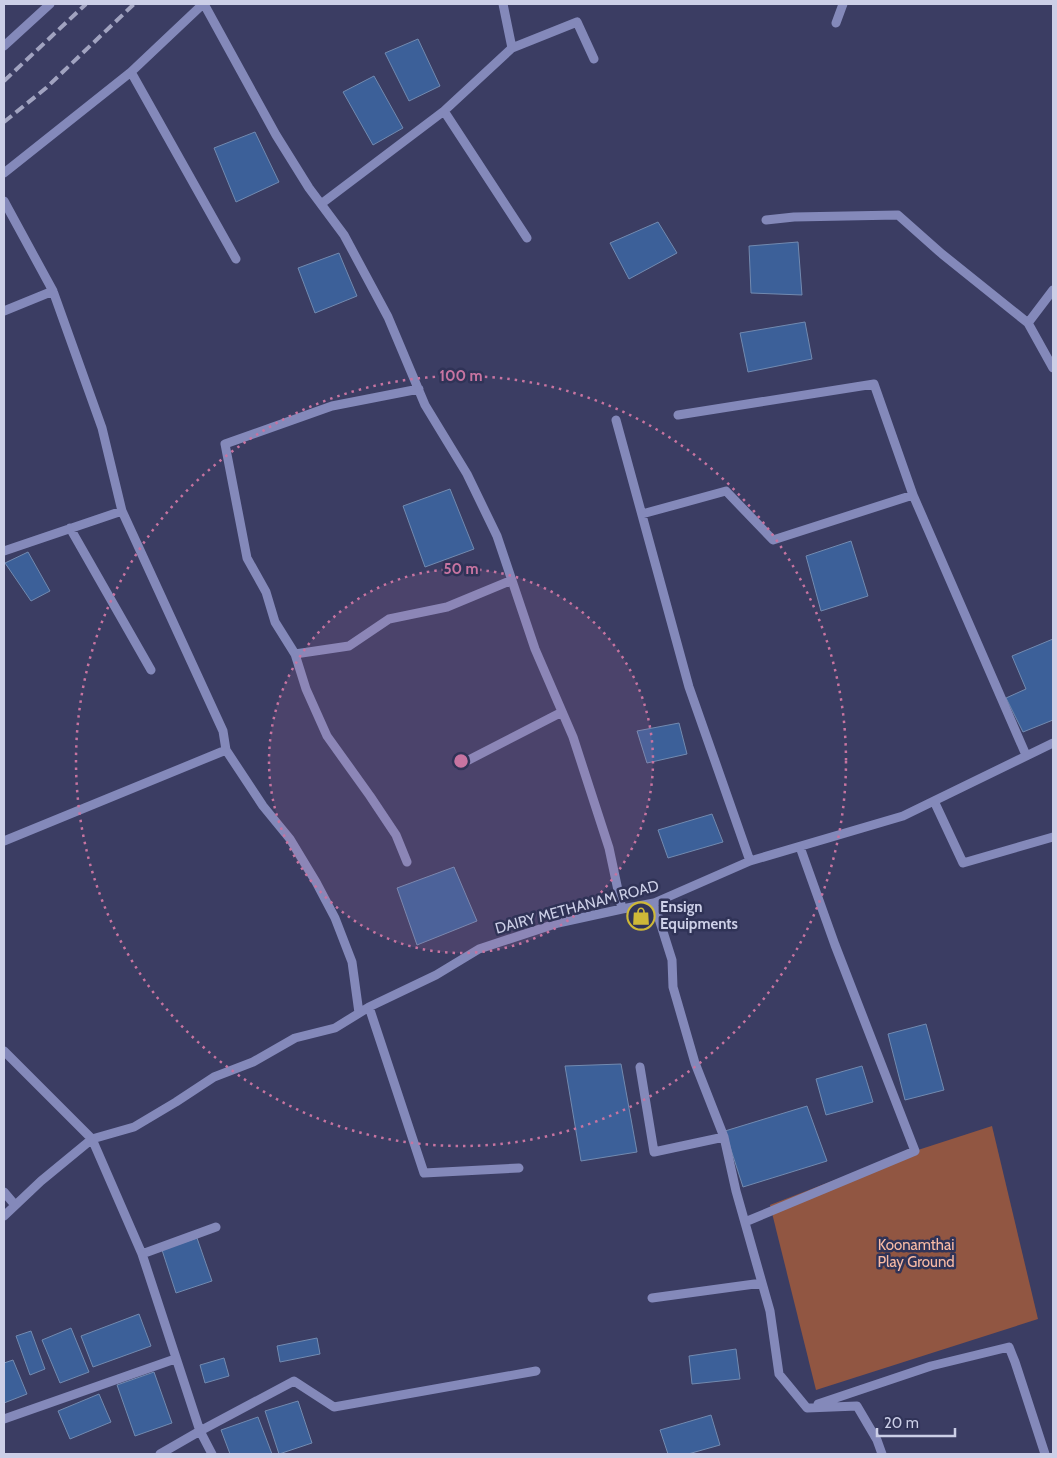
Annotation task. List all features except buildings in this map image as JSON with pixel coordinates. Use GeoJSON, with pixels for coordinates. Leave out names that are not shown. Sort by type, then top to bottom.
{"type":"FeatureCollection","features":[{"type":"Feature","properties":{"kind":"street"},"geometry":{"type":"LineString","coordinates":[[4,46],[50,4]]}},
{"type":"Feature","properties":{"kind":"street"},"geometry":{"type":"LineString","coordinates":[[4,173],[131,72],[204,4],[276,135],[309,188],[344,235],[384,308],[425,404],[467,474],[496,536],[535,648],[573,737],[609,848],[622,909]]}},
{"type":"Feature","properties":{"kind":"street"},"geometry":{"type":"LineString","coordinates":[[503,4],[512,48]]}},
{"type":"Feature","properties":{"kind":"street"},"geometry":{"type":"LineString","coordinates":[[836,23],[843,4]]}},
{"type":"Feature","properties":{"kind":"street"},"geometry":{"type":"LineString","coordinates":[[321,204],[444,111],[512,48],[577,22],[594,59]]}},
{"type":"Feature","properties":{"kind":"street"},"geometry":{"type":"LineString","coordinates":[[4,34],[15,36]]}},
{"type":"Feature","properties":{"kind":"street"},"geometry":{"type":"LineString","coordinates":[[131,72],[236,259]]}},
{"type":"Feature","properties":{"kind":"street"},"geometry":{"type":"LineString","coordinates":[[444,111],[528,238]]}},
{"type":"Feature","properties":{"kind":"street"},"geometry":{"type":"LineString","coordinates":[[4,201],[53,291],[102,428],[122,511],[223,732],[226,750],[263,806],[290,840],[316,882],[335,918],[352,962],[359,1013]]}},
{"type":"Feature","properties":{"kind":"street"},"geometry":{"type":"LineString","coordinates":[[766,220],[794,217],[898,215],[942,254],[1028,323],[1053,368]]}},
{"type":"Feature","properties":{"kind":"street"},"geometry":{"type":"LineString","coordinates":[[1028,323],[1053,290]]}},
{"type":"Feature","properties":{"kind":"street"},"geometry":{"type":"LineString","coordinates":[[4,311],[53,291]]}},
{"type":"Feature","properties":{"kind":"street"},"geometry":{"type":"LineString","coordinates":[[678,415],[874,384],[913,494],[1026,755]]}},
{"type":"Feature","properties":{"kind":"street"},"geometry":{"type":"LineString","coordinates":[[407,862],[396,835],[327,736],[306,689],[295,654],[275,622],[266,592],[247,558],[225,444],[332,406],[419,389]]}},
{"type":"Feature","properties":{"kind":"street"},"geometry":{"type":"LineString","coordinates":[[616,420],[689,687],[750,861]]}},
{"type":"Feature","properties":{"kind":"street"},"geometry":{"type":"LineString","coordinates":[[642,514],[726,491],[772,540],[913,494]]}},
{"type":"Feature","properties":{"kind":"street"},"geometry":{"type":"LineString","coordinates":[[4,551],[122,511]]}},
{"type":"Feature","properties":{"kind":"street"},"geometry":{"type":"LineString","coordinates":[[70,528],[150,670]]}},
{"type":"Feature","properties":{"kind":"street"},"geometry":{"type":"LineString","coordinates":[[295,654],[349,646],[389,619],[447,607],[512,580]]}},
{"type":"Feature","properties":{"kind":"street"},"geometry":{"type":"LineString","coordinates":[[458,766],[562,712]]}},
{"type":"Feature","properties":{"kind":"street","name":"DAIRY METHANAM ROAD"},"geometry":{"type":"LineString","coordinates":[[4,1216],[41,1181],[92,1139],[134,1127],[214,1077],[253,1062],[295,1038],[335,1028],[359,1013],[436,975],[479,949],[558,923],[654,903],[750,861],[903,816],[1053,743]]}},
{"type":"Feature","properties":{"kind":"street"},"geometry":{"type":"LineString","coordinates":[[4,841],[226,750]]}},
{"type":"Feature","properties":{"kind":"street"},"geometry":{"type":"LineString","coordinates":[[934,801],[963,862],[1053,837]]}},
{"type":"Feature","properties":{"kind":"street"},"geometry":{"type":"LineString","coordinates":[[745,1222],[915,1151],[835,944],[800,847]]}},
{"type":"Feature","properties":{"kind":"street"},"geometry":{"type":"LineString","coordinates":[[654,903],[672,960],[673,987],[695,1063],[724,1137],[770,1311],[779,1374],[807,1408]]}},
{"type":"Feature","properties":{"kind":"street"},"geometry":{"type":"LineString","coordinates":[[369,1008],[424,1173],[519,1168]]}},
{"type":"Feature","properties":{"kind":"street"},"geometry":{"type":"LineString","coordinates":[[4,1051],[92,1139],[142,1254],[175,1360],[200,1431],[212,1454]]}},
{"type":"Feature","properties":{"kind":"street"},"geometry":{"type":"LineString","coordinates":[[640,1067],[654,1152],[724,1137]]}},
{"type":"Feature","properties":{"kind":"street"},"geometry":{"type":"LineString","coordinates":[[4,1192],[15,1205]]}},
{"type":"Feature","properties":{"kind":"street"},"geometry":{"type":"LineString","coordinates":[[142,1254],[216,1227]]}},
{"type":"Feature","properties":{"kind":"street"},"geometry":{"type":"LineString","coordinates":[[652,1298],[762,1283]]}},
{"type":"Feature","properties":{"kind":"street"},"geometry":{"type":"LineString","coordinates":[[807,1408],[931,1366],[1009,1347],[1016,1362],[1044,1454]]}},
{"type":"Feature","properties":{"kind":"street"},"geometry":{"type":"LineString","coordinates":[[4,1419],[175,1360]]}},
{"type":"Feature","properties":{"kind":"street"},"geometry":{"type":"LineString","coordinates":[[160,1454],[294,1381],[334,1407],[536,1371]]}},
{"type":"Feature","properties":{"kind":"street"},"geometry":{"type":"LineString","coordinates":[[807,1408],[857,1406],[877,1440],[882,1454]]}},
{"type":"Feature","properties":{"kind":"green space","name":"Koonamthai Play Ground"},"geometry":{"type":"Polygon","coordinates":[[[992,1126],[1038,1319],[816,1390],[770,1205],[884,1161],[992,1126]]]}},
{"type":"Feature","properties":{"kind":"railway"},"geometry":{"type":"LineString","coordinates":[[4,81],[86,4]]}},
{"type":"Feature","properties":{"kind":"railway"},"geometry":{"type":"LineString","coordinates":[[4,122],[46,88],[134,4]]}},
{"type":"Feature","properties":{"kind":"place","name":"Ensign Equipments"},"geometry":{"type":"Point","coordinates":[641,916]}}]}
